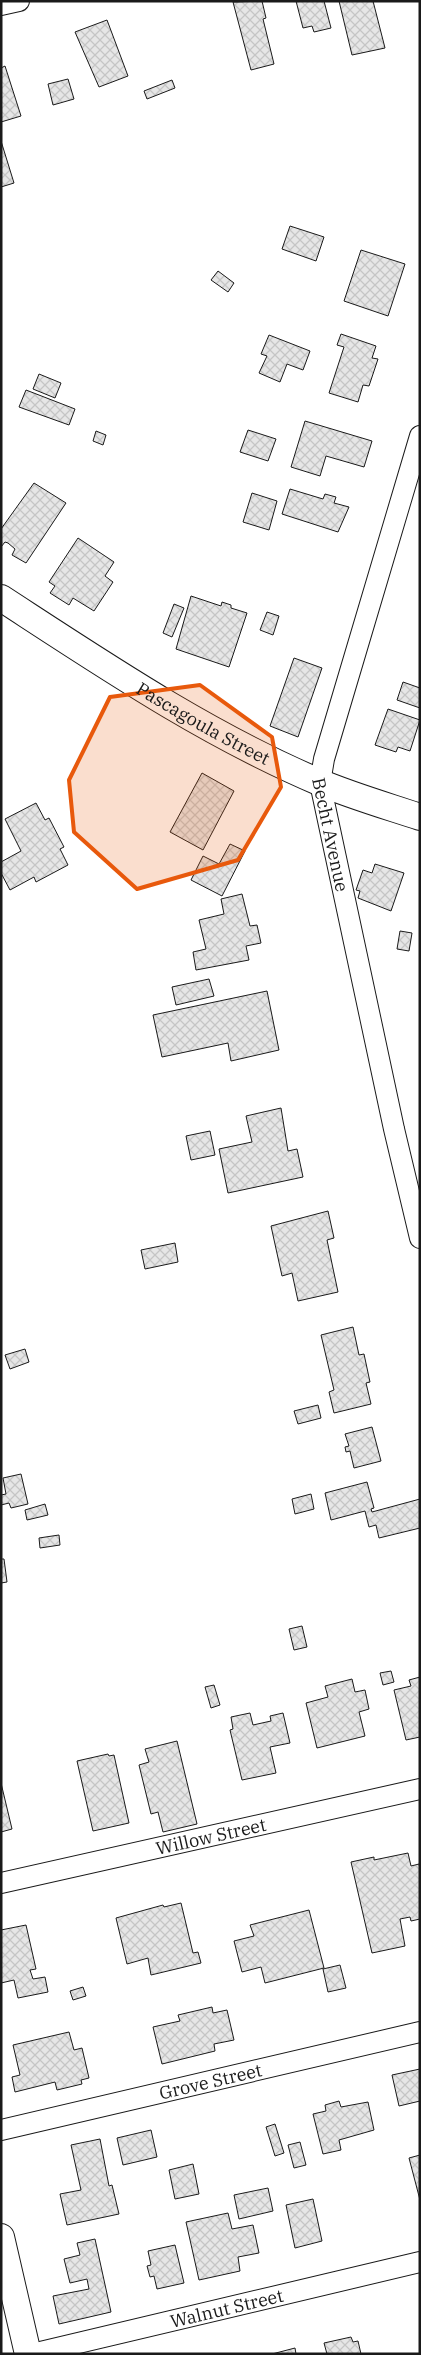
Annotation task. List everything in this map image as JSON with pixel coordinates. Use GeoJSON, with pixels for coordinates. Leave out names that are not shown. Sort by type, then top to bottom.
{"type":"FeatureCollection","features":[{"type":"Feature","properties":{"kind":"street"},"geometry":{"type":"LineString","coordinates":[[1,5],[19,1]]}},
{"type":"Feature","properties":{"kind":"street","name":"Becht Avenue"},"geometry":{"type":"LineString","coordinates":[[420,436],[324,759],[320,782],[320,792],[387,1100],[420,1238]]}},
{"type":"Feature","properties":{"kind":"street","name":"Pascagoula Street"},"geometry":{"type":"LineString","coordinates":[[1,598],[119,676],[217,732],[320,782],[420,817]]}},
{"type":"Feature","properties":{"kind":"street","name":"Willow Street"},"geometry":{"type":"LineString","coordinates":[[1,1883],[420,1789]]}},
{"type":"Feature","properties":{"kind":"street","name":"Grove Street"},"geometry":{"type":"LineString","coordinates":[[1,2130],[420,2032]]}},
{"type":"Feature","properties":{"kind":"street"},"geometry":{"type":"LineString","coordinates":[[1,2237],[28,2354]]}},
{"type":"Feature","properties":{"kind":"street","name":"Walnut Street"},"geometry":{"type":"LineString","coordinates":[[32,2354],[420,2262]]}},
{"type":"Feature","properties":{"kind":"highlighted area"},"geometry":{"type":"Polygon","coordinates":[[[200,685],[272,737],[281,787],[238,860],[137,889],[74,832],[69,780],[110,697],[200,685]]]}},
{"type":"Feature","properties":{"kind":"building"},"geometry":{"type":"Polygon","coordinates":[[[262,1],[266,18],[263,19],[274,64],[251,70],[233,2],[262,1]]]}},
{"type":"Feature","properties":{"kind":"building"},"geometry":{"type":"Polygon","coordinates":[[[296,1],[324,1],[331,28],[314,32],[312,26],[303,28],[296,1]]]}},
{"type":"Feature","properties":{"kind":"building"},"geometry":{"type":"Polygon","coordinates":[[[339,1],[373,1],[385,48],[352,55],[339,1]]]}},
{"type":"Feature","properties":{"kind":"building"},"geometry":{"type":"Polygon","coordinates":[[[107,20],[128,76],[99,87],[75,32],[107,20]]]}},
{"type":"Feature","properties":{"kind":"building"},"geometry":{"type":"Polygon","coordinates":[[[5,66],[21,116],[1,122],[1,68],[5,66]]]}},
{"type":"Feature","properties":{"kind":"building"},"geometry":{"type":"Polygon","coordinates":[[[68,79],[74,99],[53,105],[48,84],[68,79]]]}},
{"type":"Feature","properties":{"kind":"building"},"geometry":{"type":"Polygon","coordinates":[[[172,80],[175,88],[147,99],[144,91],[172,80]]]}},
{"type":"Feature","properties":{"kind":"building"},"geometry":{"type":"Polygon","coordinates":[[[1,141],[14,183],[1,187],[1,141]]]}},
{"type":"Feature","properties":{"kind":"building"},"geometry":{"type":"Polygon","coordinates":[[[290,226],[324,237],[316,261],[282,249],[290,226]]]}},
{"type":"Feature","properties":{"kind":"building"},"geometry":{"type":"Polygon","coordinates":[[[361,250],[405,264],[388,316],[344,301],[361,250]]]}},
{"type":"Feature","properties":{"kind":"building"},"geometry":{"type":"Polygon","coordinates":[[[218,271],[234,283],[228,292],[211,280],[218,271]]]}},
{"type":"Feature","properties":{"kind":"building"},"geometry":{"type":"Polygon","coordinates":[[[341,334],[376,346],[372,358],[378,359],[369,386],[363,385],[358,402],[329,393],[344,347],[337,345],[341,334]]]}},
{"type":"Feature","properties":{"kind":"building"},"geometry":{"type":"Polygon","coordinates":[[[269,335],[310,351],[303,370],[287,364],[280,382],[259,373],[267,356],[261,354],[269,335]]]}},
{"type":"Feature","properties":{"kind":"building"},"geometry":{"type":"Polygon","coordinates":[[[39,374],[61,383],[55,398],[33,389],[39,374]]]}},
{"type":"Feature","properties":{"kind":"building"},"geometry":{"type":"Polygon","coordinates":[[[26,390],[75,409],[69,425],[19,407],[26,390]]]}},
{"type":"Feature","properties":{"kind":"building"},"geometry":{"type":"Polygon","coordinates":[[[305,421],[372,441],[364,467],[326,456],[320,476],[291,467],[305,421]]]}},
{"type":"Feature","properties":{"kind":"building"},"geometry":{"type":"Polygon","coordinates":[[[248,430],[276,439],[268,461],[240,452],[248,430]]]}},
{"type":"Feature","properties":{"kind":"building"},"geometry":{"type":"Polygon","coordinates":[[[96,431],[106,435],[103,445],[93,441],[96,431]]]}},
{"type":"Feature","properties":{"kind":"building"},"geometry":{"type":"Polygon","coordinates":[[[34,483],[66,503],[26,563],[12,555],[15,549],[8,543],[5,542],[1,547],[1,529],[34,483]]]}},
{"type":"Feature","properties":{"kind":"building"},"geometry":{"type":"Polygon","coordinates":[[[290,489],[323,499],[325,494],[336,497],[334,503],[349,507],[338,532],[282,514],[290,489]]]}},
{"type":"Feature","properties":{"kind":"building"},"geometry":{"type":"Polygon","coordinates":[[[252,493],[277,501],[269,530],[243,522],[252,493]]]}},
{"type":"Feature","properties":{"kind":"building"},"geometry":{"type":"Polygon","coordinates":[[[78,538],[114,562],[105,576],[113,582],[94,611],[73,598],[69,605],[50,593],[55,586],[49,582],[78,538]]]}},
{"type":"Feature","properties":{"kind":"building"},"geometry":{"type":"Polygon","coordinates":[[[191,596],[221,606],[222,602],[231,605],[231,608],[247,613],[229,667],[176,649],[191,596]]]}},
{"type":"Feature","properties":{"kind":"building"},"geometry":{"type":"Polygon","coordinates":[[[174,604],[184,608],[172,637],[163,633],[174,604]]]}},
{"type":"Feature","properties":{"kind":"building"},"geometry":{"type":"Polygon","coordinates":[[[267,612],[279,616],[273,635],[260,630],[267,612]]]}},
{"type":"Feature","properties":{"kind":"building"},"geometry":{"type":"Polygon","coordinates":[[[294,658],[322,668],[298,737],[270,726],[294,658]]]}},
{"type":"Feature","properties":{"kind":"building"},"geometry":{"type":"Polygon","coordinates":[[[403,682],[420,688],[420,708],[397,700],[403,682]]]}},
{"type":"Feature","properties":{"kind":"building"},"geometry":{"type":"Polygon","coordinates":[[[388,709],[420,720],[410,751],[398,747],[396,752],[375,745],[388,709]]]}},
{"type":"Feature","properties":{"kind":"building"},"geometry":{"type":"Polygon","coordinates":[[[202,773],[234,791],[203,850],[170,832],[202,773]]]}},
{"type":"Feature","properties":{"kind":"building"},"geometry":{"type":"Polygon","coordinates":[[[36,803],[45,820],[49,818],[64,847],[60,849],[68,865],[36,882],[34,877],[10,890],[1,873],[1,862],[21,851],[5,819],[36,803]]]}},
{"type":"Feature","properties":{"kind":"building"},"geometry":{"type":"Polygon","coordinates":[[[230,844],[245,851],[222,896],[191,880],[203,856],[219,864],[230,844]]]}},
{"type":"Feature","properties":{"kind":"building"},"geometry":{"type":"Polygon","coordinates":[[[375,864],[404,873],[391,911],[358,898],[360,891],[356,890],[363,870],[372,873],[375,864]]]}},
{"type":"Feature","properties":{"kind":"building"},"geometry":{"type":"Polygon","coordinates":[[[242,894],[250,926],[257,925],[261,943],[246,946],[249,960],[196,970],[193,952],[206,949],[199,920],[224,914],[221,899],[242,894]]]}},
{"type":"Feature","properties":{"kind":"building"},"geometry":{"type":"Polygon","coordinates":[[[400,931],[412,933],[409,951],[397,949],[400,931]]]}},
{"type":"Feature","properties":{"kind":"building"},"geometry":{"type":"Polygon","coordinates":[[[209,979],[214,996],[176,1005],[172,987],[209,979]]]}},
{"type":"Feature","properties":{"kind":"building"},"geometry":{"type":"Polygon","coordinates":[[[267,991],[279,1050],[231,1061],[228,1043],[162,1057],[153,1015],[267,991]]]}},
{"type":"Feature","properties":{"kind":"building"},"geometry":{"type":"Polygon","coordinates":[[[281,1108],[288,1151],[297,1149],[303,1177],[228,1193],[219,1149],[252,1142],[246,1116],[281,1108]]]}},
{"type":"Feature","properties":{"kind":"building"},"geometry":{"type":"Polygon","coordinates":[[[210,1131],[215,1155],[191,1160],[186,1136],[210,1131]]]}},
{"type":"Feature","properties":{"kind":"building"},"geometry":{"type":"Polygon","coordinates":[[[328,1211],[334,1238],[327,1240],[338,1292],[298,1301],[292,1273],[282,1276],[271,1226],[328,1211]]]}},
{"type":"Feature","properties":{"kind":"building"},"geometry":{"type":"Polygon","coordinates":[[[175,1243],[178,1262],[145,1269],[141,1250],[175,1243]]]}},
{"type":"Feature","properties":{"kind":"building"},"geometry":{"type":"Polygon","coordinates":[[[353,1327],[359,1355],[364,1354],[370,1382],[366,1383],[371,1404],[334,1413],[329,1392],[334,1390],[321,1335],[353,1327]]]}},
{"type":"Feature","properties":{"kind":"building"},"geometry":{"type":"Polygon","coordinates":[[[25,1349],[29,1362],[10,1369],[5,1355],[25,1349]]]}},
{"type":"Feature","properties":{"kind":"building"},"geometry":{"type":"Polygon","coordinates":[[[318,1405],[321,1418],[298,1424],[294,1411],[318,1405]]]}},
{"type":"Feature","properties":{"kind":"building"},"geometry":{"type":"Polygon","coordinates":[[[372,1427],[381,1461],[354,1468],[350,1451],[346,1452],[345,1447],[349,1446],[345,1434],[372,1427]]]}},
{"type":"Feature","properties":{"kind":"building"},"geometry":{"type":"Polygon","coordinates":[[[21,1474],[28,1504],[11,1508],[9,1503],[1,1505],[1,1495],[6,1494],[3,1478],[21,1474]]]}},
{"type":"Feature","properties":{"kind":"building"},"geometry":{"type":"Polygon","coordinates":[[[367,1482],[374,1508],[371,1509],[372,1512],[420,1499],[420,1528],[379,1538],[376,1525],[369,1527],[365,1511],[331,1520],[325,1493],[367,1482]]]}},
{"type":"Feature","properties":{"kind":"building"},"geometry":{"type":"Polygon","coordinates":[[[311,1494],[314,1509],[295,1514],[292,1499],[311,1494]]]}},
{"type":"Feature","properties":{"kind":"building"},"geometry":{"type":"Polygon","coordinates":[[[45,1504],[48,1515],[27,1520],[25,1510],[45,1504]]]}},
{"type":"Feature","properties":{"kind":"building"},"geometry":{"type":"Polygon","coordinates":[[[59,1535],[60,1545],[40,1548],[39,1538],[59,1535]]]}},
{"type":"Feature","properties":{"kind":"building"},"geometry":{"type":"Polygon","coordinates":[[[1,1559],[4,1559],[7,1582],[1,1583],[1,1559]]]}},
{"type":"Feature","properties":{"kind":"building"},"geometry":{"type":"Polygon","coordinates":[[[302,1626],[307,1647],[294,1650],[289,1629],[302,1626]]]}},
{"type":"Feature","properties":{"kind":"building"},"geometry":{"type":"Polygon","coordinates":[[[391,1671],[394,1682],[383,1685],[380,1673],[391,1671]]]}},
{"type":"Feature","properties":{"kind":"building"},"geometry":{"type":"Polygon","coordinates":[[[420,1677],[420,1737],[406,1740],[394,1690],[411,1686],[409,1680],[420,1677]]]}},
{"type":"Feature","properties":{"kind":"building"},"geometry":{"type":"Polygon","coordinates":[[[352,1679],[355,1692],[365,1690],[369,1709],[359,1712],[365,1736],[317,1748],[306,1703],[328,1697],[325,1686],[352,1679]]]}},
{"type":"Feature","properties":{"kind":"building"},"geometry":{"type":"Polygon","coordinates":[[[214,1685],[220,1705],[211,1708],[205,1687],[214,1685]]]}},
{"type":"Feature","properties":{"kind":"building"},"geometry":{"type":"Polygon","coordinates":[[[250,1713],[253,1725],[271,1721],[270,1716],[283,1713],[290,1743],[270,1747],[276,1773],[242,1780],[230,1730],[233,1729],[231,1717],[250,1713]]]}},
{"type":"Feature","properties":{"kind":"building"},"geometry":{"type":"Polygon","coordinates":[[[177,1741],[197,1824],[163,1832],[158,1812],[151,1814],[139,1765],[149,1762],[145,1749],[177,1741]]]}},
{"type":"Feature","properties":{"kind":"building"},"geometry":{"type":"Polygon","coordinates":[[[108,1754],[109,1756],[114,1755],[129,1823],[93,1831],[77,1761],[108,1754]]]}},
{"type":"Feature","properties":{"kind":"building"},"geometry":{"type":"Polygon","coordinates":[[[1,1783],[12,1829],[1,1832],[1,1783]]]}},
{"type":"Feature","properties":{"kind":"building"},"geometry":{"type":"Polygon","coordinates":[[[408,1853],[411,1866],[419,1864],[420,1869],[420,1919],[411,1921],[410,1917],[400,1919],[405,1946],[372,1953],[351,1862],[374,1857],[374,1860],[408,1853]]]}},
{"type":"Feature","properties":{"kind":"building"},"geometry":{"type":"Polygon","coordinates":[[[181,1903],[193,1953],[198,1952],[201,1963],[151,1975],[148,1958],[127,1964],[116,1918],[163,1905],[164,1907],[181,1903]]]}},
{"type":"Feature","properties":{"kind":"building"},"geometry":{"type":"Polygon","coordinates":[[[309,1910],[324,1968],[265,1983],[261,1967],[242,1972],[234,1941],[254,1936],[250,1925],[309,1910]]]}},
{"type":"Feature","properties":{"kind":"building"},"geometry":{"type":"Polygon","coordinates":[[[26,1925],[36,1969],[30,1970],[33,1979],[45,1977],[48,1992],[18,1998],[14,1980],[1,1983],[1,1930],[26,1925]]]}},
{"type":"Feature","properties":{"kind":"building"},"geometry":{"type":"Polygon","coordinates":[[[340,1965],[346,1988],[328,1992],[323,1969],[340,1965]]]}},
{"type":"Feature","properties":{"kind":"building"},"geometry":{"type":"Polygon","coordinates":[[[83,1987],[86,1996],[73,2000],[70,1991],[83,1987]]]}},
{"type":"Feature","properties":{"kind":"building"},"geometry":{"type":"Polygon","coordinates":[[[212,2007],[213,2013],[227,2010],[234,2040],[214,2044],[215,2051],[162,2064],[153,2027],[180,2021],[178,2015],[212,2007]]]}},
{"type":"Feature","properties":{"kind":"building"},"geometry":{"type":"Polygon","coordinates":[[[69,2032],[74,2050],[82,2048],[89,2078],[81,2080],[82,2084],[57,2090],[55,2082],[15,2092],[12,2077],[20,2075],[13,2045],[69,2032]]]}},
{"type":"Feature","properties":{"kind":"building"},"geometry":{"type":"Polygon","coordinates":[[[420,2069],[420,2101],[399,2106],[392,2075],[420,2069]]]}},
{"type":"Feature","properties":{"kind":"building"},"geometry":{"type":"Polygon","coordinates":[[[339,2101],[341,2107],[368,2102],[374,2130],[339,2140],[341,2150],[323,2154],[313,2114],[326,2111],[325,2105],[339,2101]]]}},
{"type":"Feature","properties":{"kind":"building"},"geometry":{"type":"Polygon","coordinates":[[[275,2124],[284,2153],[275,2156],[266,2127],[275,2124]]]}},
{"type":"Feature","properties":{"kind":"building"},"geometry":{"type":"Polygon","coordinates":[[[151,2130],[157,2157],[123,2165],[117,2138],[151,2130]]]}},
{"type":"Feature","properties":{"kind":"building"},"geometry":{"type":"Polygon","coordinates":[[[100,2139],[109,2186],[112,2185],[119,2214],[67,2225],[60,2194],[81,2190],[71,2145],[100,2139]]]}},
{"type":"Feature","properties":{"kind":"building"},"geometry":{"type":"Polygon","coordinates":[[[300,2142],[306,2165],[294,2168],[288,2145],[300,2142]]]}},
{"type":"Feature","properties":{"kind":"building"},"geometry":{"type":"Polygon","coordinates":[[[420,2155],[420,2200],[409,2158],[420,2155]]]}},
{"type":"Feature","properties":{"kind":"building"},"geometry":{"type":"Polygon","coordinates":[[[193,2164],[199,2194],[175,2199],[169,2170],[193,2164]]]}},
{"type":"Feature","properties":{"kind":"building"},"geometry":{"type":"Polygon","coordinates":[[[268,2188],[273,2211],[239,2219],[234,2195],[268,2188]]]}},
{"type":"Feature","properties":{"kind":"building"},"geometry":{"type":"Polygon","coordinates":[[[313,2199],[322,2241],[295,2248],[286,2205],[313,2199]]]}},
{"type":"Feature","properties":{"kind":"building"},"geometry":{"type":"Polygon","coordinates":[[[228,2213],[232,2229],[253,2225],[259,2253],[238,2257],[240,2271],[199,2280],[186,2222],[228,2213]]]}},
{"type":"Feature","properties":{"kind":"building"},"geometry":{"type":"Polygon","coordinates":[[[95,2239],[111,2312],[59,2324],[53,2296],[89,2289],[87,2279],[70,2283],[64,2259],[80,2255],[77,2243],[95,2239]]]}},
{"type":"Feature","properties":{"kind":"building"},"geometry":{"type":"Polygon","coordinates":[[[175,2245],[184,2283],[157,2289],[154,2276],[150,2277],[147,2266],[151,2265],[148,2251],[175,2245]]]}},
{"type":"Feature","properties":{"kind":"building"},"geometry":{"type":"Polygon","coordinates":[[[351,2337],[353,2342],[358,2341],[361,2354],[327,2354],[324,2343],[351,2337]]]}},
{"type":"Feature","properties":{"kind":"building"},"geometry":{"type":"Polygon","coordinates":[[[295,2348],[296,2354],[272,2354],[295,2348]]]}}]}
